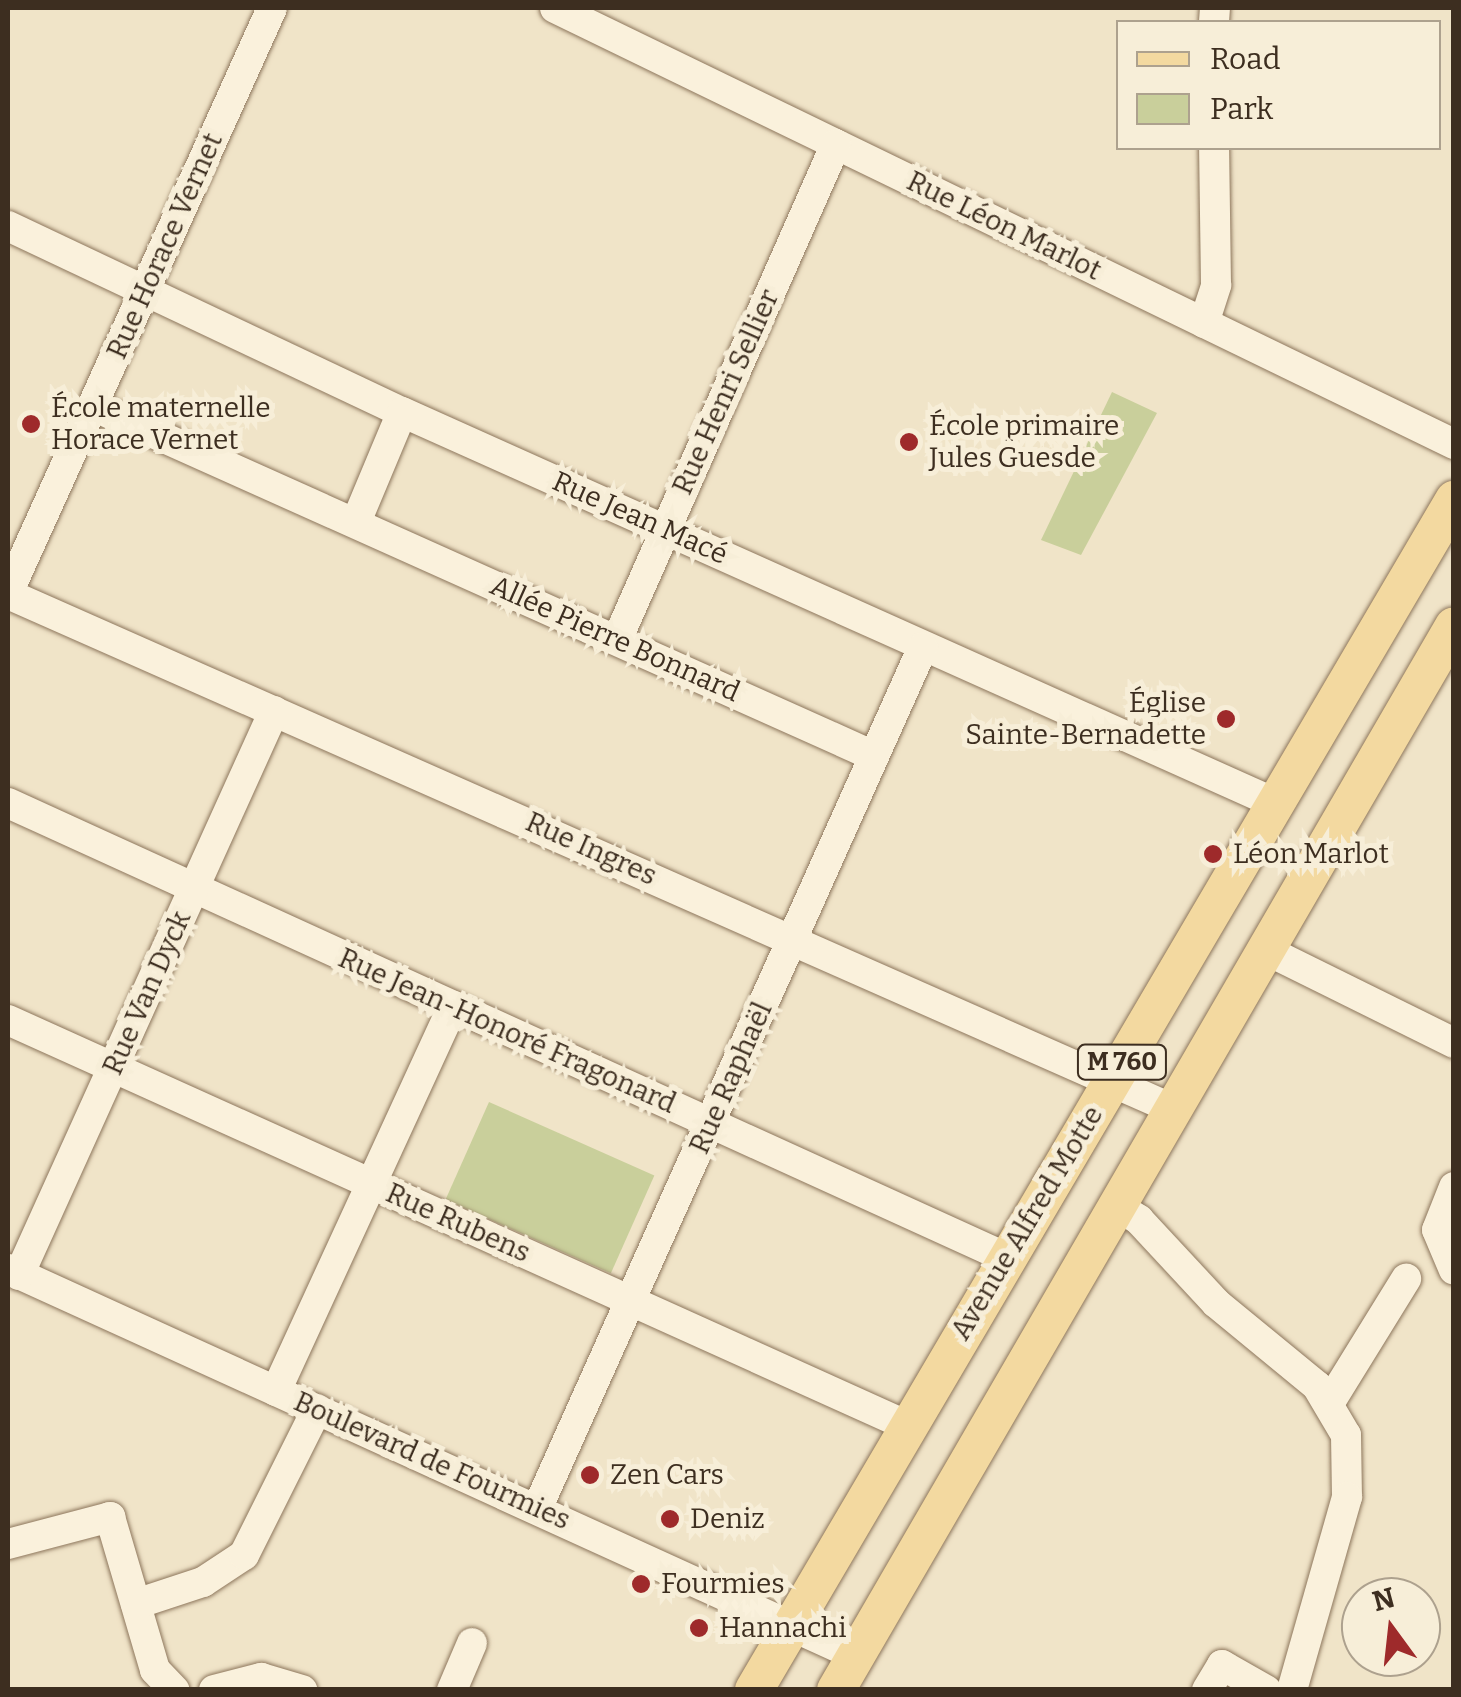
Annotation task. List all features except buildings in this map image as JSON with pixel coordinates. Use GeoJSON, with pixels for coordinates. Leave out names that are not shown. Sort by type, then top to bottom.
{"type":"FeatureCollection","features":[{"type":"Feature","properties":{"kind":"main road","name":"Avenue Alfred Motte"},"geometry":{"type":"LineString","coordinates":[[754,1690],[1454,500]]}},
{"type":"Feature","properties":{"kind":"main road","name":"M 760"},"geometry":{"type":"LineString","coordinates":[[836,1690],[1454,626]]}},
{"type":"Feature","properties":{"kind":"street","name":"Rue Horace Vernet"},"geometry":{"type":"LineString","coordinates":[[8,594],[272,8]]}},
{"type":"Feature","properties":{"kind":"street","name":"Rue Léon Marlot"},"geometry":{"type":"LineString","coordinates":[[554,8],[1454,444]]}},
{"type":"Feature","properties":{"kind":"street","name":"Rue Henri Sellier"},"geometry":{"type":"LineString","coordinates":[[617,640],[836,144]]}},
{"type":"Feature","properties":{"kind":"street"},"geometry":{"type":"LineString","coordinates":[[1204,323],[1216,285],[1214,150]]}},
{"type":"Feature","properties":{"kind":"street","name":"Rue Jean Macé"},"geometry":{"type":"LineString","coordinates":[[8,226],[402,412],[1275,803]]}},
{"type":"Feature","properties":{"kind":"street","name":"Allée Pierre Bonnard"},"geometry":{"type":"LineString","coordinates":[[92,406],[874,756]]}},
{"type":"Feature","properties":{"kind":"street"},"geometry":{"type":"LineString","coordinates":[[356,522],[402,412]]}},
{"type":"Feature","properties":{"kind":"street","name":"Rue Ingres"},"geometry":{"type":"LineString","coordinates":[[8,594],[1113,1078],[1173,1108]]}},
{"type":"Feature","properties":{"kind":"street","name":"Rue Raphaël"},"geometry":{"type":"LineString","coordinates":[[537,1509],[923,647]]}},
{"type":"Feature","properties":{"kind":"street","name":"Rue Van Dyck"},"geometry":{"type":"LineString","coordinates":[[14,1272],[113,1068],[274,711]]}},
{"type":"Feature","properties":{"kind":"street","name":"Rue Jean-Honoré Fragonard"},"geometry":{"type":"LineString","coordinates":[[8,803],[1006,1258]]}},
{"type":"Feature","properties":{"kind":"street"},"geometry":{"type":"LineString","coordinates":[[1266,950],[1454,1043]]}},
{"type":"Feature","properties":{"kind":"street"},"geometry":{"type":"LineString","coordinates":[[276,1391],[453,1006]]}},
{"type":"Feature","properties":{"kind":"street","name":"Rue Rubens"},"geometry":{"type":"LineString","coordinates":[[8,1020],[908,1426]]}},
{"type":"Feature","properties":{"kind":"street"},"geometry":{"type":"LineString","coordinates":[[1454,1187],[1436,1230],[1454,1270]]}},
{"type":"Feature","properties":{"kind":"street"},"geometry":{"type":"LineString","coordinates":[[1116,1206],[1330,1402],[1346,1435],[1351,1473],[1315,1625],[1292,1690]]}},
{"type":"Feature","properties":{"kind":"street","name":"Boulevard de Fourmies"},"geometry":{"type":"LineString","coordinates":[[14,1272],[855,1655]]}},
{"type":"Feature","properties":{"kind":"street"},"geometry":{"type":"LineString","coordinates":[[1330,1402],[1406,1279]]}},
{"type":"Feature","properties":{"kind":"street"},"geometry":{"type":"LineString","coordinates":[[136,1604],[204,1582],[244,1555],[317,1410]]}},
{"type":"Feature","properties":{"kind":"street"},"geometry":{"type":"LineString","coordinates":[[8,1544],[110,1516],[155,1670],[174,1690]]}},
{"type":"Feature","properties":{"kind":"street"},"geometry":{"type":"LineString","coordinates":[[452,1690],[472,1643]]}},
{"type":"Feature","properties":{"kind":"street"},"geometry":{"type":"LineString","coordinates":[[1208,1690],[1222,1664],[1266,1690]]}},
{"type":"Feature","properties":{"kind":"street"},"geometry":{"type":"LineString","coordinates":[[214,1690],[261,1678],[302,1690]]}},
{"type":"Feature","properties":{"kind":"green space"},"geometry":{"type":"Polygon","coordinates":[[[1112,392],[1157,413],[1081,555],[1041,540],[1112,392]]]}},
{"type":"Feature","properties":{"kind":"green space"},"geometry":{"type":"Polygon","coordinates":[[[489,1102],[654,1176],[611,1273],[445,1200],[489,1102]]]}},
{"type":"Feature","properties":{"kind":"place","name":"École maternelle Horace Vernet"},"geometry":{"type":"Point","coordinates":[31,424]}},
{"type":"Feature","properties":{"kind":"place","name":"École primaire Jules Guesde"},"geometry":{"type":"Point","coordinates":[909,442]}},
{"type":"Feature","properties":{"kind":"place","name":"Église Sainte-Bernadette"},"geometry":{"type":"Point","coordinates":[1226,719]}},
{"type":"Feature","properties":{"kind":"place","name":"Léon Marlot"},"geometry":{"type":"Point","coordinates":[1213,854]}},
{"type":"Feature","properties":{"kind":"place","name":"Zen Cars"},"geometry":{"type":"Point","coordinates":[590,1475]}},
{"type":"Feature","properties":{"kind":"place","name":"Deniz"},"geometry":{"type":"Point","coordinates":[670,1519]}},
{"type":"Feature","properties":{"kind":"place","name":"Fourmies"},"geometry":{"type":"Point","coordinates":[641,1584]}},
{"type":"Feature","properties":{"kind":"place","name":"Hannachi"},"geometry":{"type":"Point","coordinates":[699,1628]}}]}
